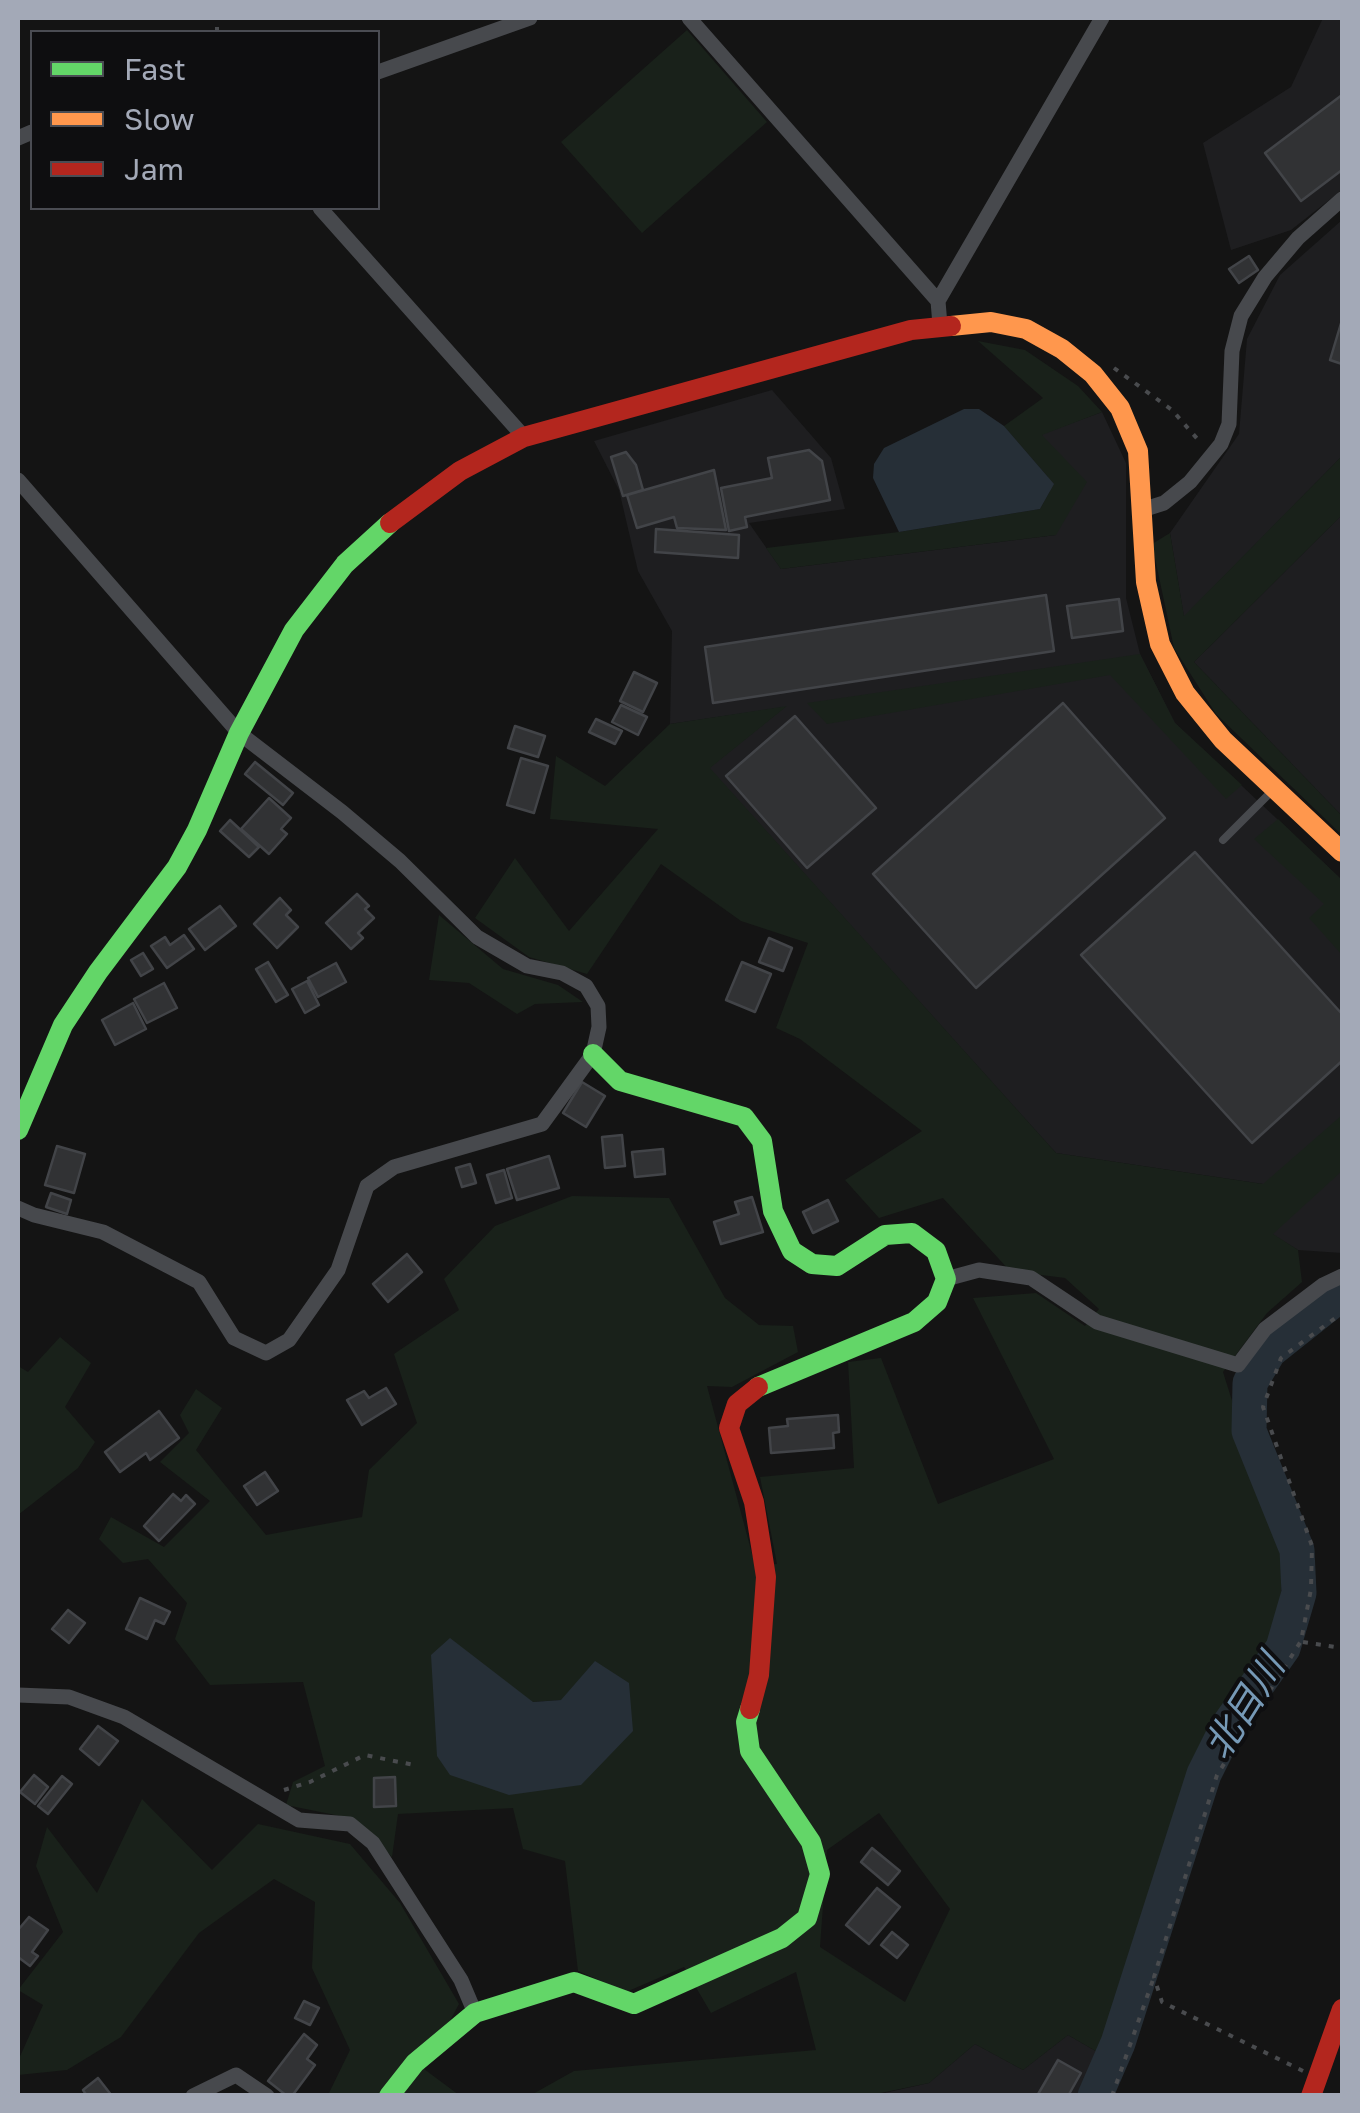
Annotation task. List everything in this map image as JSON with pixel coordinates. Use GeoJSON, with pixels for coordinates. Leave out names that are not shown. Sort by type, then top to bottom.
{"type":"FeatureCollection","features":[{"type":"Feature","properties":{"kind":"street"},"geometry":{"type":"LineString","coordinates":[[380,71],[530,18]]}},
{"type":"Feature","properties":{"kind":"street"},"geometry":{"type":"LineString","coordinates":[[689,18],[938,302]]}},
{"type":"Feature","properties":{"kind":"street"},"geometry":{"type":"LineString","coordinates":[[940,326],[938,302],[1102,18]]}},
{"type":"Feature","properties":{"kind":"street"},"geometry":{"type":"LineString","coordinates":[[1142,510],[1164,502],[1190,482],[1221,444],[1229,424],[1232,351],[1241,316],[1265,277],[1298,238],[1342,199]]}},
{"type":"Feature","properties":{"kind":"street"},"geometry":{"type":"LineString","coordinates":[[322,210],[524,438]]}},
{"type":"Feature","properties":{"kind":"street"},"geometry":{"type":"LineString","coordinates":[[18,1130],[63,1026],[98,972],[178,867],[239,733],[294,630],[346,564],[396,518],[460,471],[524,438],[853,346],[940,326],[991,322],[1026,329],[1062,349],[1093,374],[1120,408],[1138,452],[1146,582],[1160,644],[1185,693],[1223,740],[1342,852]]}},
{"type":"Feature","properties":{"kind":"street"},"geometry":{"type":"LineString","coordinates":[[18,480],[239,733],[357,824],[477,937],[527,966],[562,973],[586,986],[598,1006],[600,1027],[593,1054],[542,1124],[394,1168],[367,1186],[338,1270],[288,1340],[266,1352],[234,1338],[199,1282],[103,1232],[18,1208]]}},
{"type":"Feature","properties":{"kind":"street"},"geometry":{"type":"LineString","coordinates":[[389,2096],[414,2062],[475,2013],[574,1982],[634,2004],[782,1938],[807,1918],[820,1874],[811,1842],[750,1751],[746,1722],[759,1675],[766,1577],[754,1502],[729,1428],[737,1404],[753,1389],[914,1322],[937,1302],[946,1279],[936,1251],[912,1233],[885,1235],[838,1266],[812,1264],[792,1251],[773,1211],[762,1141],[744,1117],[620,1080],[593,1054]]}},
{"type":"Feature","properties":{"kind":"street"},"geometry":{"type":"LineString","coordinates":[[946,1279],[979,1270],[1031,1278],[1097,1322],[1238,1366],[1264,1328],[1323,1284],[1342,1276]]}},
{"type":"Feature","properties":{"kind":"street"},"geometry":{"type":"LineString","coordinates":[[18,1695],[69,1697],[124,1717],[299,1820],[350,1824],[373,1843],[461,1980],[475,2013]]}},
{"type":"Feature","properties":{"kind":"street"},"geometry":{"type":"LineString","coordinates":[[1314,2087],[1342,2008]]}},
{"type":"Feature","properties":{"kind":"street"},"geometry":{"type":"LineString","coordinates":[[194,2096],[236,2075],[267,2096]]}},
{"type":"Feature","properties":{"kind":"lane"},"geometry":{"type":"LineString","coordinates":[[1223,840],[1275,788]]}},
{"type":"Feature","properties":{"kind":"path"},"geometry":{"type":"LineString","coordinates":[[1112,2096],[1218,1775],[1301,1642],[1311,1589],[1312,1546],[1263,1407],[1281,1358],[1342,1313]]}},
{"type":"Feature","properties":{"kind":"path"},"geometry":{"type":"LineString","coordinates":[[1301,1642],[1342,1648]]}},
{"type":"Feature","properties":{"kind":"path"},"geometry":{"type":"LineString","coordinates":[[260,1798],[310,1782],[365,1755],[414,1765]]}},
{"type":"Feature","properties":{"kind":"path"},"geometry":{"type":"LineString","coordinates":[[1154,1977],[1162,2002],[1314,2087]]}},
{"type":"Feature","properties":{"kind":"shaded area"},"geometry":{"type":"Polygon","coordinates":[[[1323,18],[1342,18],[1342,190],[1291,230],[1231,250],[1203,143],[1291,87],[1323,18]]]}},
{"type":"Feature","properties":{"kind":"shaded area"},"geometry":{"type":"Polygon","coordinates":[[[687,30],[767,122],[642,233],[561,142],[687,30]]]}},
{"type":"Feature","properties":{"kind":"shaded area"},"geometry":{"type":"Polygon","coordinates":[[[1342,220],[1342,456],[1184,617],[1170,533],[1239,434],[1247,339],[1280,275],[1342,220]]]}},
{"type":"Feature","properties":{"kind":"shaded area"},"geometry":{"type":"Polygon","coordinates":[[[978,341],[1025,350],[1078,386],[1102,412],[1042,435],[1087,482],[1056,535],[781,569],[766,548],[1040,509],[1054,484],[1004,426],[1043,398],[978,341]]]}},
{"type":"Feature","properties":{"kind":"shaded area"},"geometry":{"type":"Polygon","coordinates":[[[772,390],[831,458],[845,509],[749,523],[781,569],[1056,535],[1042,434],[1102,412],[1126,463],[1126,598],[1140,654],[1175,723],[1342,880],[1342,1253],[1298,1250],[1272,1234],[1263,1184],[1056,1153],[709,768],[785,707],[670,724],[672,631],[638,571],[619,490],[594,441],[772,390]]]}},
{"type":"Feature","properties":{"kind":"shaded area"},"geometry":{"type":"Polygon","coordinates":[[[964,409],[979,409],[1004,426],[1054,484],[1040,509],[899,532],[873,478],[874,464],[884,448],[964,409]]]}},
{"type":"Feature","properties":{"kind":"shaded area"},"geometry":{"type":"Polygon","coordinates":[[[1342,456],[1342,515],[1194,662],[1342,816],[1342,835],[1216,714],[1174,648],[1152,544],[1170,533],[1184,616],[1342,456]]]}},
{"type":"Feature","properties":{"kind":"shaded area"},"geometry":{"type":"Polygon","coordinates":[[[1342,515],[1342,816],[1194,662],[1342,515]]]}},
{"type":"Feature","properties":{"kind":"shaded area"},"geometry":{"type":"Polygon","coordinates":[[[1140,654],[1175,723],[1242,785],[1226,799],[1110,675],[827,724],[807,703],[1140,654]]]}},
{"type":"Feature","properties":{"kind":"shaded area"},"geometry":{"type":"Polygon","coordinates":[[[787,706],[710,768],[1056,1153],[1263,1184],[1342,1115],[1342,1171],[1273,1234],[1298,1250],[1302,1282],[1267,1313],[1223,1372],[1284,1566],[1276,1637],[1221,1724],[1197,1779],[1106,2057],[1068,2035],[1023,2070],[975,2044],[929,2083],[871,2095],[531,2095],[574,2071],[816,2050],[796,1972],[711,2013],[684,1967],[626,1992],[578,1971],[565,1861],[523,1849],[513,1808],[398,1814],[392,1857],[355,1819],[286,1805],[293,1782],[325,1766],[303,1682],[210,1685],[175,1639],[187,1603],[148,1559],[123,1563],[99,1539],[111,1517],[164,1547],[210,1501],[160,1462],[189,1433],[180,1415],[196,1389],[222,1408],[196,1450],[266,1535],[362,1517],[369,1470],[417,1423],[394,1354],[459,1310],[444,1279],[495,1226],[572,1196],[669,1198],[725,1298],[759,1325],[793,1326],[798,1352],[732,1387],[707,1386],[755,1565],[777,1564],[760,1477],[854,1468],[848,1362],[881,1358],[938,1504],[1054,1459],[973,1298],[1036,1293],[1085,1326],[1099,1309],[1065,1278],[1010,1271],[943,1198],[879,1218],[845,1180],[922,1131],[800,1039],[776,1028],[808,943],[741,921],[661,864],[587,974],[529,957],[475,918],[515,858],[569,931],[658,829],[550,819],[556,756],[605,786],[670,724],[787,706]],[[450,1639],[437,1756],[561,1700],[532,1702],[450,1639]],[[879,1813],[827,1850],[820,1947],[905,2002],[950,1909],[879,1813]]]}},
{"type":"Feature","properties":{"kind":"shaded area"},"geometry":{"type":"Polygon","coordinates":[[[1278,819],[1342,880],[1342,955],[1309,918],[1324,904],[1254,839],[1278,819]]]}},
{"type":"Feature","properties":{"kind":"shaded area"},"geometry":{"type":"Polygon","coordinates":[[[439,915],[503,969],[558,985],[583,1002],[535,1004],[517,1014],[469,983],[429,980],[439,915]]]}},
{"type":"Feature","properties":{"kind":"shaded area"},"geometry":{"type":"Polygon","coordinates":[[[60,1337],[91,1363],[65,1407],[95,1442],[78,1468],[18,1515],[18,1366],[28,1372],[60,1337]]]}},
{"type":"Feature","properties":{"kind":"shaded area"},"geometry":{"type":"Polygon","coordinates":[[[450,1638],[533,1702],[561,1700],[595,1661],[629,1683],[633,1731],[581,1785],[509,1795],[450,1775],[437,1756],[431,1655],[450,1638]]]}},
{"type":"Feature","properties":{"kind":"shaded area"},"geometry":{"type":"Polygon","coordinates":[[[142,1799],[212,1870],[258,1824],[350,1844],[400,1903],[459,2004],[424,2069],[459,2095],[328,2095],[350,2050],[312,1968],[315,1902],[274,1879],[199,1933],[121,2037],[67,2070],[18,2075],[18,2061],[43,2005],[18,1990],[63,1932],[36,1866],[47,1827],[97,1893],[142,1799]]]}},
{"type":"Feature","properties":{"kind":"shaded area"},"geometry":{"type":"Polygon","coordinates":[[[1068,2035],[1106,2057],[1082,2095],[871,2096],[929,2083],[975,2044],[1023,2070],[1068,2035]]]}},
{"type":"Feature","properties":{"kind":"building"},"geometry":{"type":"Polygon","coordinates":[[[1342,95],[1342,170],[1301,201],[1265,153],[1342,95]]]}},
{"type":"Feature","properties":{"kind":"building"},"geometry":{"type":"Polygon","coordinates":[[[1249,256],[1258,270],[1239,283],[1229,269],[1249,256]]]}},
{"type":"Feature","properties":{"kind":"building"},"geometry":{"type":"Polygon","coordinates":[[[1342,320],[1342,364],[1330,360],[1342,320]]]}},
{"type":"Feature","properties":{"kind":"building"},"geometry":{"type":"Polygon","coordinates":[[[809,450],[822,461],[830,500],[745,517],[747,527],[729,531],[721,488],[772,478],[768,458],[809,450]]]}},
{"type":"Feature","properties":{"kind":"building"},"geometry":{"type":"Polygon","coordinates":[[[626,452],[636,465],[643,490],[623,496],[611,457],[626,452]]]}},
{"type":"Feature","properties":{"kind":"building"},"geometry":{"type":"Polygon","coordinates":[[[714,470],[726,530],[677,528],[674,517],[637,528],[627,495],[714,470]]]}},
{"type":"Feature","properties":{"kind":"building"},"geometry":{"type":"Polygon","coordinates":[[[656,529],[739,535],[738,558],[655,552],[656,529]]]}},
{"type":"Feature","properties":{"kind":"building"},"geometry":{"type":"Polygon","coordinates":[[[1046,595],[1054,651],[713,703],[705,647],[1046,595]]]}},
{"type":"Feature","properties":{"kind":"building"},"geometry":{"type":"Polygon","coordinates":[[[1119,599],[1123,631],[1072,638],[1067,606],[1119,599]]]}},
{"type":"Feature","properties":{"kind":"building"},"geometry":{"type":"Polygon","coordinates":[[[634,672],[657,683],[643,712],[620,701],[634,672]]]}},
{"type":"Feature","properties":{"kind":"building"},"geometry":{"type":"Polygon","coordinates":[[[1063,703],[1165,818],[976,988],[873,874],[1063,703]]]}},
{"type":"Feature","properties":{"kind":"building"},"geometry":{"type":"Polygon","coordinates":[[[621,705],[647,717],[638,735],[612,722],[621,705]]]}},
{"type":"Feature","properties":{"kind":"building"},"geometry":{"type":"Polygon","coordinates":[[[795,716],[876,808],[807,868],[726,776],[795,716]]]}},
{"type":"Feature","properties":{"kind":"building"},"geometry":{"type":"Polygon","coordinates":[[[596,719],[622,731],[615,744],[589,732],[596,719]]]}},
{"type":"Feature","properties":{"kind":"building"},"geometry":{"type":"Polygon","coordinates":[[[515,726],[545,736],[538,757],[508,748],[515,726]]]}},
{"type":"Feature","properties":{"kind":"building"},"geometry":{"type":"Polygon","coordinates":[[[521,758],[548,766],[534,813],[507,805],[521,758]]]}},
{"type":"Feature","properties":{"kind":"building"},"geometry":{"type":"Polygon","coordinates":[[[255,762],[293,793],[283,805],[245,774],[255,762]]]}},
{"type":"Feature","properties":{"kind":"building"},"geometry":{"type":"Polygon","coordinates":[[[269,798],[291,818],[281,829],[287,834],[269,854],[241,829],[269,798]]]}},
{"type":"Feature","properties":{"kind":"building"},"geometry":{"type":"Polygon","coordinates":[[[230,820],[259,847],[249,857],[220,831],[230,820]]]}},
{"type":"Feature","properties":{"kind":"building"},"geometry":{"type":"Polygon","coordinates":[[[1195,852],[1342,1014],[1342,1061],[1252,1143],[1081,955],[1195,852]]]}},
{"type":"Feature","properties":{"kind":"building"},"geometry":{"type":"Polygon","coordinates":[[[357,894],[374,918],[358,933],[363,938],[351,949],[326,923],[357,894]]]}},
{"type":"Feature","properties":{"kind":"building"},"geometry":{"type":"Polygon","coordinates":[[[280,898],[291,910],[286,915],[298,927],[277,948],[254,924],[280,898]]]}},
{"type":"Feature","properties":{"kind":"building"},"geometry":{"type":"Polygon","coordinates":[[[220,906],[236,926],[205,950],[189,929],[220,906]]]}},
{"type":"Feature","properties":{"kind":"building"},"geometry":{"type":"Polygon","coordinates":[[[184,935],[194,949],[167,968],[151,946],[165,937],[170,945],[184,935]]]}},
{"type":"Feature","properties":{"kind":"building"},"geometry":{"type":"Polygon","coordinates":[[[769,938],[792,948],[783,971],[759,962],[769,938]]]}},
{"type":"Feature","properties":{"kind":"building"},"geometry":{"type":"Polygon","coordinates":[[[143,953],[153,969],[141,976],[131,960],[143,953]]]}},
{"type":"Feature","properties":{"kind":"building"},"geometry":{"type":"Polygon","coordinates":[[[268,962],[288,995],[276,1002],[256,969],[268,962]]]}},
{"type":"Feature","properties":{"kind":"building"},"geometry":{"type":"Polygon","coordinates":[[[742,962],[771,974],[755,1012],[726,1000],[742,962]]]}},
{"type":"Feature","properties":{"kind":"building"},"geometry":{"type":"Polygon","coordinates":[[[336,963],[346,982],[318,997],[308,978],[336,963]]]}},
{"type":"Feature","properties":{"kind":"building"},"geometry":{"type":"Polygon","coordinates":[[[307,981],[319,1005],[305,1013],[292,989],[307,981]]]}},
{"type":"Feature","properties":{"kind":"building"},"geometry":{"type":"Polygon","coordinates":[[[164,983],[177,1008],[147,1023],[134,999],[164,983]]]}},
{"type":"Feature","properties":{"kind":"building"},"geometry":{"type":"Polygon","coordinates":[[[133,1003],[146,1029],[115,1045],[102,1020],[133,1003]]]}},
{"type":"Feature","properties":{"kind":"building"},"geometry":{"type":"Polygon","coordinates":[[[582,1082],[605,1096],[586,1127],[563,1113],[582,1082]]]}},
{"type":"Feature","properties":{"kind":"building"},"geometry":{"type":"Polygon","coordinates":[[[622,1135],[625,1166],[605,1168],[602,1137],[622,1135]]]}},
{"type":"Feature","properties":{"kind":"building"},"geometry":{"type":"Polygon","coordinates":[[[57,1146],[85,1154],[74,1193],[45,1185],[57,1146]]]}},
{"type":"Feature","properties":{"kind":"building"},"geometry":{"type":"Polygon","coordinates":[[[663,1149],[665,1174],[635,1177],[632,1152],[663,1149]]]}},
{"type":"Feature","properties":{"kind":"building"},"geometry":{"type":"Polygon","coordinates":[[[549,1156],[559,1188],[517,1200],[507,1169],[549,1156]]]}},
{"type":"Feature","properties":{"kind":"building"},"geometry":{"type":"Polygon","coordinates":[[[470,1164],[476,1183],[462,1187],[456,1168],[470,1164]]]}},
{"type":"Feature","properties":{"kind":"building"},"geometry":{"type":"Polygon","coordinates":[[[504,1170],[512,1198],[496,1203],[487,1175],[504,1170]]]}},
{"type":"Feature","properties":{"kind":"building"},"geometry":{"type":"Polygon","coordinates":[[[51,1193],[71,1200],[67,1214],[46,1207],[51,1193]]]}},
{"type":"Feature","properties":{"kind":"building"},"geometry":{"type":"Polygon","coordinates":[[[752,1197],[763,1232],[721,1244],[714,1222],[739,1214],[735,1202],[752,1197]]]}},
{"type":"Feature","properties":{"kind":"building"},"geometry":{"type":"Polygon","coordinates":[[[828,1200],[838,1221],[813,1233],[803,1212],[828,1200]]]}},
{"type":"Feature","properties":{"kind":"building"},"geometry":{"type":"Polygon","coordinates":[[[407,1254],[422,1272],[388,1302],[373,1284],[407,1254]]]}},
{"type":"Feature","properties":{"kind":"building"},"geometry":{"type":"Polygon","coordinates":[[[386,1388],[396,1404],[362,1425],[347,1400],[364,1391],[369,1398],[386,1388]]]}},
{"type":"Feature","properties":{"kind":"building"},"geometry":{"type":"Polygon","coordinates":[[[159,1411],[179,1438],[150,1460],[146,1453],[120,1472],[105,1452],[159,1411]]]}},
{"type":"Feature","properties":{"kind":"building"},"geometry":{"type":"Polygon","coordinates":[[[838,1415],[839,1432],[833,1433],[834,1448],[771,1453],[769,1428],[788,1426],[787,1419],[838,1415]]]}},
{"type":"Feature","properties":{"kind":"building"},"geometry":{"type":"Polygon","coordinates":[[[265,1472],[278,1491],[257,1505],[244,1486],[265,1472]]]}},
{"type":"Feature","properties":{"kind":"building"},"geometry":{"type":"Polygon","coordinates":[[[173,1494],[181,1501],[186,1495],[195,1504],[159,1541],[144,1526],[173,1494]]]}},
{"type":"Feature","properties":{"kind":"building"},"geometry":{"type":"Polygon","coordinates":[[[140,1598],[170,1612],[164,1624],[155,1620],[147,1639],[126,1629],[140,1598]]]}},
{"type":"Feature","properties":{"kind":"building"},"geometry":{"type":"Polygon","coordinates":[[[68,1610],[85,1623],[69,1643],[52,1629],[68,1610]]]}},
{"type":"Feature","properties":{"kind":"building"},"geometry":{"type":"Polygon","coordinates":[[[98,1726],[118,1741],[99,1765],[80,1749],[98,1726]]]}},
{"type":"Feature","properties":{"kind":"building"},"geometry":{"type":"Polygon","coordinates":[[[34,1775],[48,1787],[35,1804],[20,1792],[34,1775]]]}},
{"type":"Feature","properties":{"kind":"building"},"geometry":{"type":"Polygon","coordinates":[[[62,1776],[72,1784],[48,1814],[38,1806],[62,1776]]]}},
{"type":"Feature","properties":{"kind":"building"},"geometry":{"type":"Polygon","coordinates":[[[395,1777],[396,1806],[374,1807],[374,1778],[395,1777]]]}},
{"type":"Feature","properties":{"kind":"building"},"geometry":{"type":"Polygon","coordinates":[[[872,1848],[900,1871],[888,1885],[861,1862],[872,1848]]]}},
{"type":"Feature","properties":{"kind":"building"},"geometry":{"type":"Polygon","coordinates":[[[877,1888],[900,1907],[869,1944],[846,1925],[877,1888]]]}},
{"type":"Feature","properties":{"kind":"building"},"geometry":{"type":"Polygon","coordinates":[[[29,1917],[48,1930],[32,1952],[38,1956],[30,1966],[18,1957],[18,1930],[29,1917]]]}},
{"type":"Feature","properties":{"kind":"building"},"geometry":{"type":"Polygon","coordinates":[[[892,1932],[908,1945],[897,1958],[881,1945],[892,1932]]]}},
{"type":"Feature","properties":{"kind":"building"},"geometry":{"type":"Polygon","coordinates":[[[304,2001],[319,2008],[310,2025],[295,2018],[304,2001]]]}},
{"type":"Feature","properties":{"kind":"building"},"geometry":{"type":"Polygon","coordinates":[[[304,2034],[317,2045],[307,2059],[315,2065],[292,2096],[287,2096],[268,2081],[304,2034]]]}},
{"type":"Feature","properties":{"kind":"building"},"geometry":{"type":"Polygon","coordinates":[[[1058,2060],[1081,2073],[1068,2096],[1037,2096],[1058,2060]]]}},
{"type":"Feature","properties":{"kind":"building"},"geometry":{"type":"Polygon","coordinates":[[[98,2078],[112,2096],[87,2096],[83,2090],[98,2078]]]}},
{"type":"Feature","properties":{"kind":"waterway","name":"北目川"},"geometry":{"type":"LineString","coordinates":[[1095,2096],[1118,2043],[1204,1774],[1228,1726],[1283,1648],[1299,1593],[1297,1550],[1249,1431],[1250,1383],[1269,1351],[1342,1293]]}},
{"type":"Feature","properties":{"kind":"traffic: fast"},"geometry":{"type":"LineString","coordinates":[[18,1130],[63,1025],[177,867],[239,733],[294,630],[345,564],[390,523]]}},
{"type":"Feature","properties":{"kind":"traffic: fast"},"geometry":{"type":"LineString","coordinates":[[593,1054],[620,1081],[744,1117],[762,1141],[773,1211],[792,1251],[812,1264],[837,1266],[885,1235],[912,1233],[936,1251],[946,1279],[937,1302],[914,1322],[758,1387]]}},
{"type":"Feature","properties":{"kind":"traffic: fast"},"geometry":{"type":"LineString","coordinates":[[389,2096],[415,2063],[475,2013],[574,1982],[634,2004],[782,1938],[807,1918],[820,1874],[811,1842],[750,1751],[746,1722],[750,1709]]}},
{"type":"Feature","properties":{"kind":"traffic: slow"},"geometry":{"type":"LineString","coordinates":[[951,326],[991,322],[1026,329],[1062,349],[1093,374],[1120,408],[1138,451],[1146,582],[1160,644],[1185,693],[1223,740],[1342,852]]}},
{"type":"Feature","properties":{"kind":"traffic: jam"},"geometry":{"type":"LineString","coordinates":[[390,523],[460,471],[524,437],[911,330],[951,326]]}},
{"type":"Feature","properties":{"kind":"traffic: jam"},"geometry":{"type":"LineString","coordinates":[[750,1709],[759,1675],[766,1577],[754,1502],[729,1428],[737,1404],[758,1387]]}},
{"type":"Feature","properties":{"kind":"traffic: jam"},"geometry":{"type":"LineString","coordinates":[[1311,2096],[1342,2009]]}}]}
